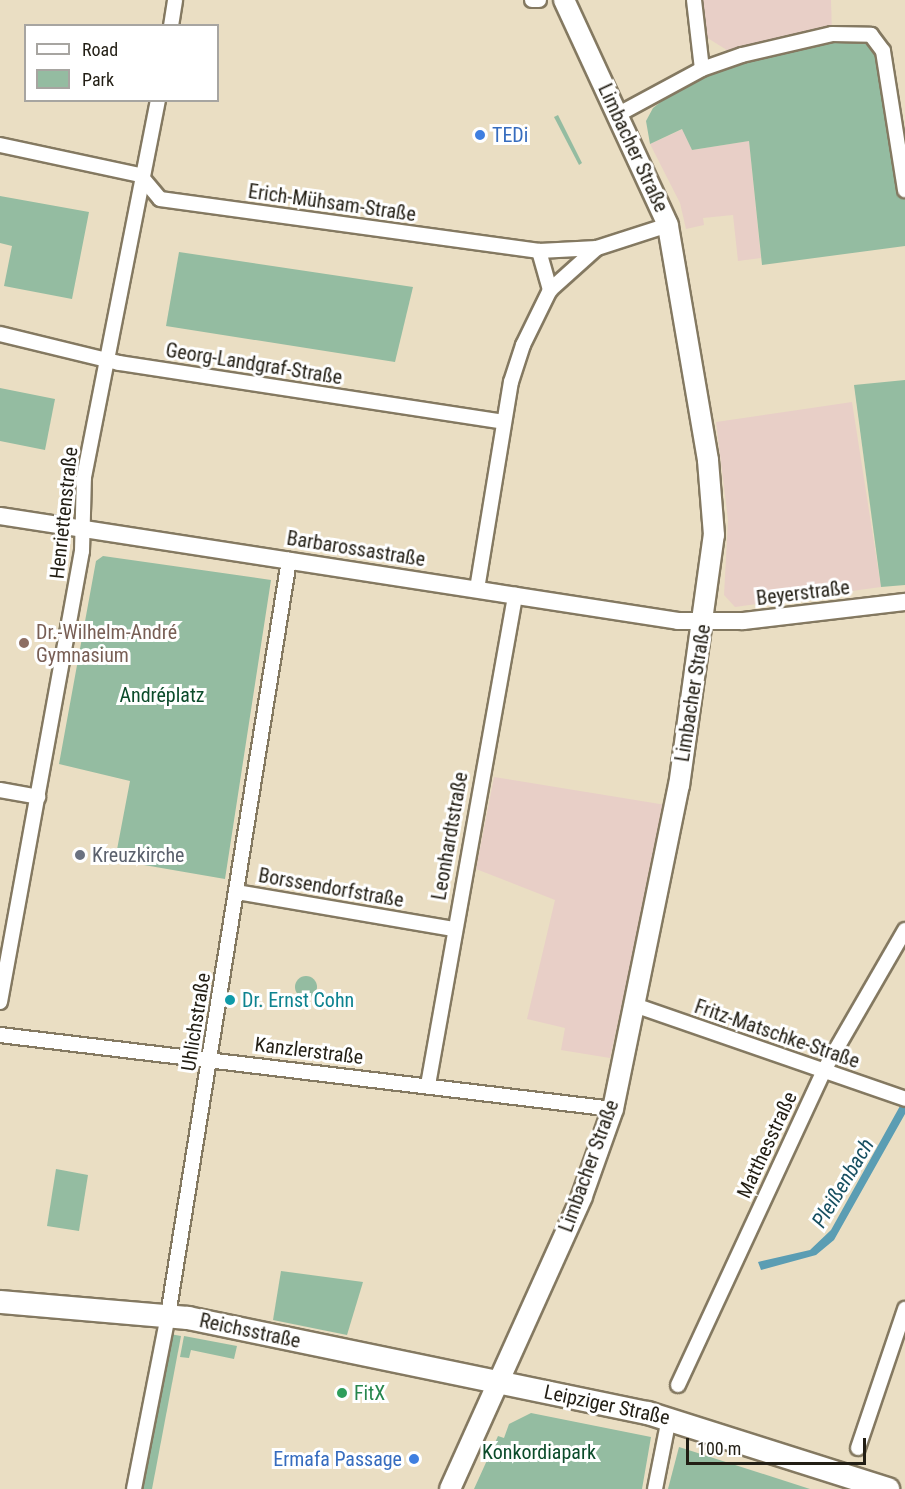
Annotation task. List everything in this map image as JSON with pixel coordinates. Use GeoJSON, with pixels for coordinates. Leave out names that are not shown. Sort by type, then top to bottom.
{"type":"FeatureCollection","features":[{"type":"Feature","properties":{"kind":"main road","name":"Limbacher Straße"},"geometry":{"type":"LineString","coordinates":[[450,1489],[496,1382],[582,1196],[613,1109],[637,1006],[705,621],[714,535],[712,488],[668,225],[564,0]]}},
{"type":"Feature","properties":{"kind":"main road","name":"Reichsstraße"},"geometry":{"type":"LineString","coordinates":[[0,1302],[168,1315],[496,1382]]}},
{"type":"Feature","properties":{"kind":"main road","name":"Leipziger Straße"},"geometry":{"type":"LineString","coordinates":[[496,1382],[669,1418],[888,1489]]}},
{"type":"Feature","properties":{"kind":"street"},"geometry":{"type":"LineString","coordinates":[[171,24],[175,0]]}},
{"type":"Feature","properties":{"kind":"street"},"geometry":{"type":"LineString","coordinates":[[532,0],[538,0]]}},
{"type":"Feature","properties":{"kind":"street"},"geometry":{"type":"LineString","coordinates":[[694,0],[702,69]]}},
{"type":"Feature","properties":{"kind":"street"},"geometry":{"type":"LineString","coordinates":[[617,115],[702,69],[802,40],[846,32],[872,34],[883,51],[905,190]]}},
{"type":"Feature","properties":{"kind":"street","name":"Henriettenstraße"},"geometry":{"type":"LineString","coordinates":[[0,1002],[38,797],[83,528],[84,477],[140,175],[158,102]]}},
{"type":"Feature","properties":{"kind":"street"},"geometry":{"type":"LineString","coordinates":[[0,145],[140,175]]}},
{"type":"Feature","properties":{"kind":"street","name":"Erich-Mühsam-Straße"},"geometry":{"type":"LineString","coordinates":[[140,175],[160,199],[540,251],[597,248],[668,225]]}},
{"type":"Feature","properties":{"kind":"street"},"geometry":{"type":"LineString","coordinates":[[477,589],[504,422],[523,345],[550,290],[597,248]]}},
{"type":"Feature","properties":{"kind":"street"},"geometry":{"type":"LineString","coordinates":[[540,251],[550,290]]}},
{"type":"Feature","properties":{"kind":"street","name":"Georg-Landgraf-Straße"},"geometry":{"type":"LineString","coordinates":[[0,334],[106,358],[504,422]]}},
{"type":"Feature","properties":{"kind":"street","name":"Barbarossastraße"},"geometry":{"type":"LineString","coordinates":[[0,516],[515,595],[705,621]]}},
{"type":"Feature","properties":{"kind":"street","name":"Uhlichstraße"},"geometry":{"type":"LineString","coordinates":[[134,1489],[168,1315],[289,560]]}},
{"type":"Feature","properties":{"kind":"street","name":"Leonhardtstraße"},"geometry":{"type":"LineString","coordinates":[[428,1085],[515,595]]}},
{"type":"Feature","properties":{"kind":"street","name":"Beyerstraße"},"geometry":{"type":"LineString","coordinates":[[705,621],[905,602]]}},
{"type":"Feature","properties":{"kind":"street"},"geometry":{"type":"LineString","coordinates":[[0,790],[38,797]]}},
{"type":"Feature","properties":{"kind":"street","name":"Borssendorfstraße"},"geometry":{"type":"LineString","coordinates":[[237,892],[454,929]]}},
{"type":"Feature","properties":{"kind":"street","name":"Matthesstraße"},"geometry":{"type":"LineString","coordinates":[[678,1385],[823,1072],[905,930]]}},
{"type":"Feature","properties":{"kind":"street","name":"Fritz-Matschke-Straße"},"geometry":{"type":"LineString","coordinates":[[637,1006],[903,1098]]}},
{"type":"Feature","properties":{"kind":"street","name":"Kanzlerstraße"},"geometry":{"type":"LineString","coordinates":[[0,1035],[613,1109]]}},
{"type":"Feature","properties":{"kind":"street"},"geometry":{"type":"LineString","coordinates":[[858,1448],[905,1309]]}},
{"type":"Feature","properties":{"kind":"street"},"geometry":{"type":"LineString","coordinates":[[654,1489],[669,1418]]}},
{"type":"Feature","properties":{"kind":"shaded area"},"geometry":{"type":"Polygon","coordinates":[[[699,0],[831,0],[832,34],[730,52],[706,37],[699,0]]]}},
{"type":"Feature","properties":{"kind":"shaded area"},"geometry":{"type":"Polygon","coordinates":[[[683,129],[692,150],[749,141],[761,258],[738,261],[733,215],[703,218],[704,225],[686,229],[680,203],[650,144],[683,129]]]}},
{"type":"Feature","properties":{"kind":"shaded area"},"geometry":{"type":"Polygon","coordinates":[[[852,402],[881,587],[735,607],[724,595],[728,520],[716,422],[852,402]]]}},
{"type":"Feature","properties":{"kind":"shaded area"},"geometry":{"type":"Polygon","coordinates":[[[494,777],[666,805],[610,1058],[561,1050],[565,1028],[527,1019],[555,900],[476,869],[494,777]]]}},
{"type":"Feature","properties":{"kind":"green space"},"geometry":{"type":"Polygon","coordinates":[[[832,34],[879,40],[905,190],[905,246],[762,265],[749,141],[692,150],[682,129],[650,144],[646,121],[653,108],[702,69],[832,34]]]}},
{"type":"Feature","properties":{"kind":"green space"},"geometry":{"type":"Polygon","coordinates":[[[558,115],[582,163],[579,165],[554,117],[558,115]]]}},
{"type":"Feature","properties":{"kind":"green space"},"geometry":{"type":"Polygon","coordinates":[[[0,196],[89,212],[72,299],[4,286],[12,246],[0,243],[0,196]]]}},
{"type":"Feature","properties":{"kind":"green space"},"geometry":{"type":"Polygon","coordinates":[[[179,252],[413,287],[395,362],[166,326],[179,252]]]}},
{"type":"Feature","properties":{"kind":"green space"},"geometry":{"type":"Polygon","coordinates":[[[905,380],[905,585],[881,587],[854,385],[905,380]]]}},
{"type":"Feature","properties":{"kind":"green space"},"geometry":{"type":"Polygon","coordinates":[[[0,388],[55,399],[45,450],[0,441],[0,388]]]}},
{"type":"Feature","properties":{"kind":"green space","name":"Andréplatz"},"geometry":{"type":"Polygon","coordinates":[[[103,556],[271,580],[225,879],[115,860],[130,781],[59,764],[96,561],[103,556]]]}},
{"type":"Feature","properties":{"kind":"green space"},"geometry":{"type":"Polygon","coordinates":[[[306,976],[314,979],[317,987],[314,995],[306,998],[298,995],[295,987],[298,979],[306,976]]]}},
{"type":"Feature","properties":{"kind":"green space"},"geometry":{"type":"Polygon","coordinates":[[[56,1169],[88,1175],[79,1231],[47,1226],[56,1169]]]}},
{"type":"Feature","properties":{"kind":"green space"},"geometry":{"type":"Polygon","coordinates":[[[281,1271],[363,1282],[347,1335],[273,1320],[281,1271]]]}},
{"type":"Feature","properties":{"kind":"green space"},"geometry":{"type":"Polygon","coordinates":[[[170,1334],[181,1336],[152,1489],[142,1489],[170,1334]]]}},
{"type":"Feature","properties":{"kind":"green space"},"geometry":{"type":"Polygon","coordinates":[[[184,1336],[237,1346],[234,1359],[191,1350],[189,1358],[180,1357],[184,1336]]]}},
{"type":"Feature","properties":{"kind":"green space","name":"Konkordiapark"},"geometry":{"type":"Polygon","coordinates":[[[531,1413],[651,1437],[642,1489],[474,1489],[498,1436],[504,1438],[509,1424],[531,1413]]]}},
{"type":"Feature","properties":{"kind":"green space"},"geometry":{"type":"Polygon","coordinates":[[[679,1447],[810,1489],[668,1489],[679,1447]]]}},
{"type":"Feature","properties":{"kind":"water"},"geometry":{"type":"Polygon","coordinates":[[[905,1097],[905,1114],[834,1240],[816,1255],[761,1270],[758,1262],[810,1250],[831,1230],[905,1097]]]}},
{"type":"Feature","properties":{"kind":"place","name":"TEDi"},"geometry":{"type":"Point","coordinates":[480,135]}},
{"type":"Feature","properties":{"kind":"place","name":"Dr.-Wilhelm-André Gymnasium"},"geometry":{"type":"Point","coordinates":[24,643]}},
{"type":"Feature","properties":{"kind":"place","name":"Kreuzkirche"},"geometry":{"type":"Point","coordinates":[80,855]}},
{"type":"Feature","properties":{"kind":"place","name":"Dr. Ernst Cohn"},"geometry":{"type":"Point","coordinates":[230,1000]}},
{"type":"Feature","properties":{"kind":"place","name":"FitX"},"geometry":{"type":"Point","coordinates":[342,1393]}},
{"type":"Feature","properties":{"kind":"place","name":"Ermafa Passage"},"geometry":{"type":"Point","coordinates":[414,1459]}},
{"type":"Feature","properties":{"kind":"water label","name":"Pleißenbach"},"geometry":{"type":"Point","coordinates":[843,1183]}}]}
